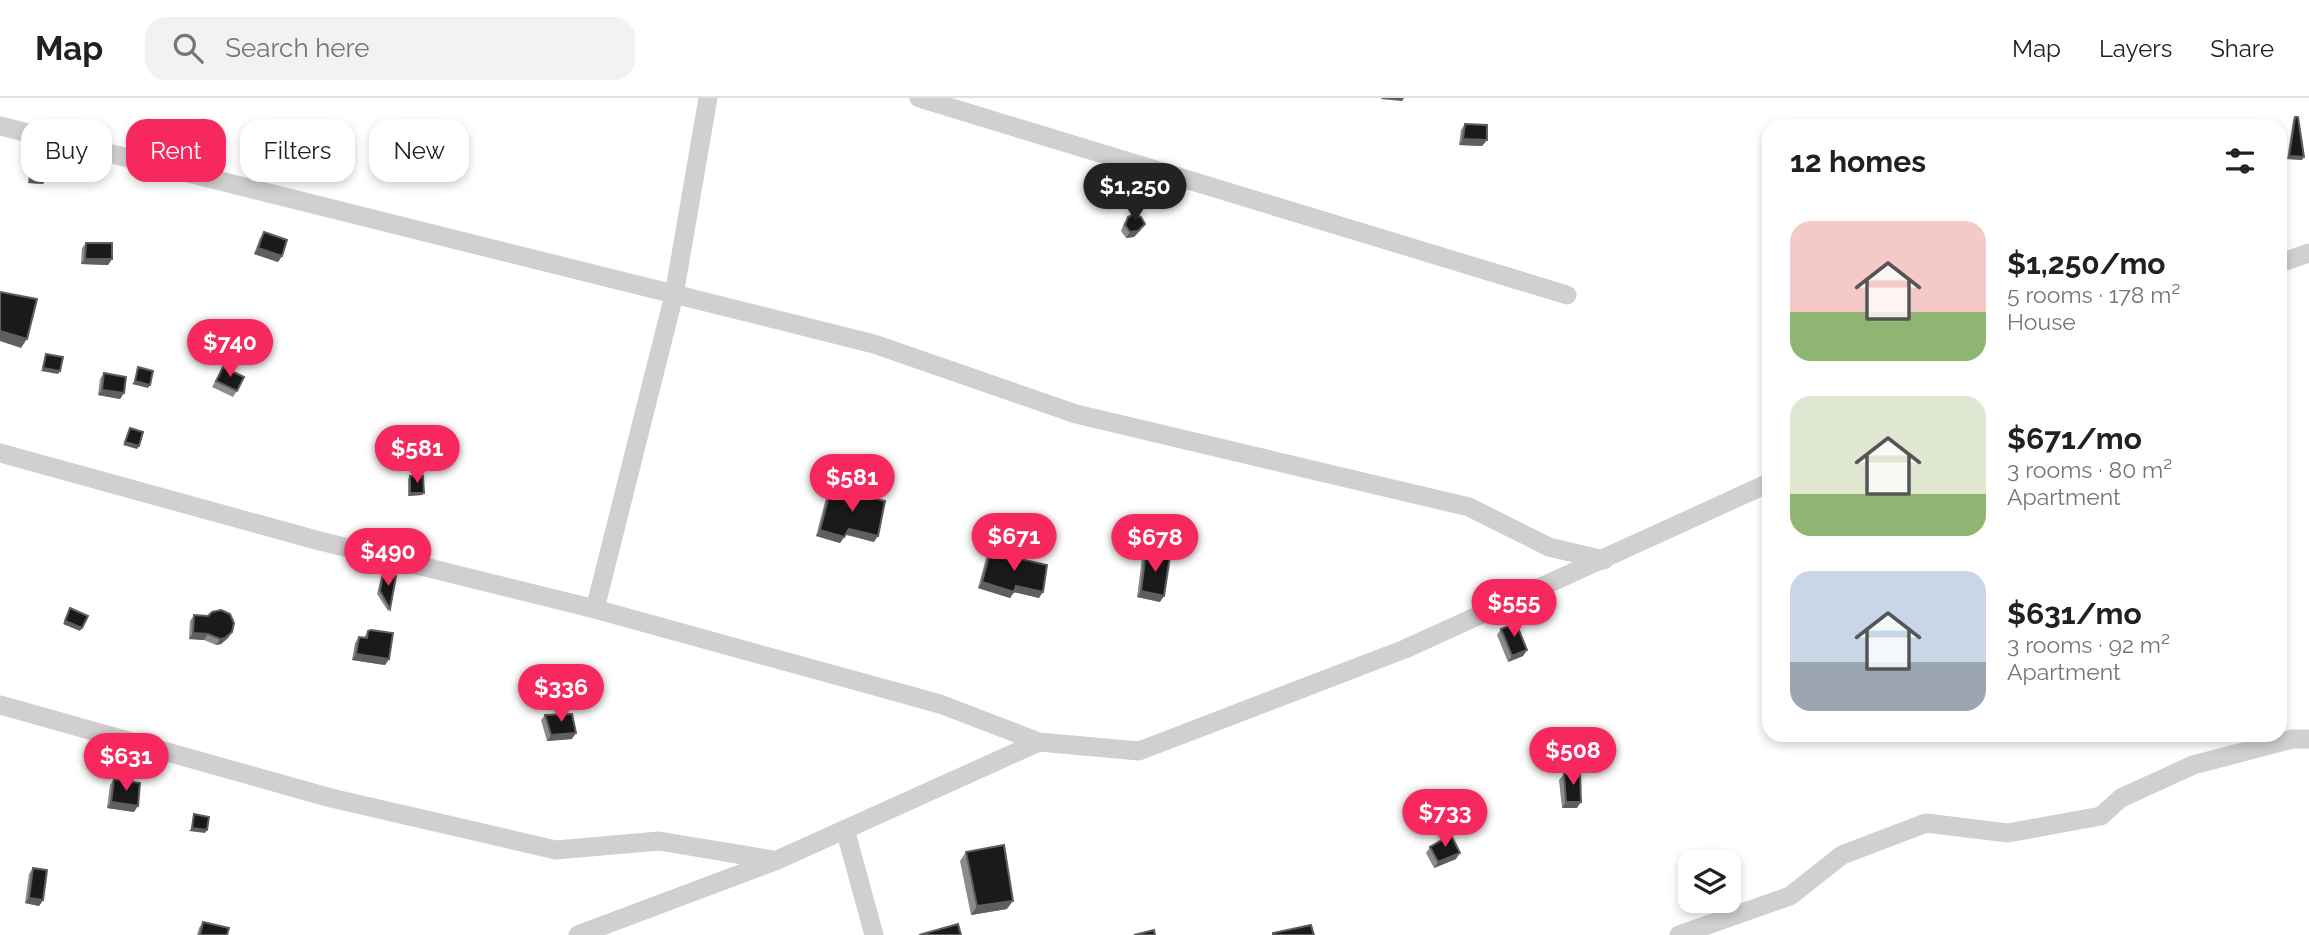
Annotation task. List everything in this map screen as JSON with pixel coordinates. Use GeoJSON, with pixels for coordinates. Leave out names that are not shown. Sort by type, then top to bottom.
{"type":"FeatureCollection","features":[{"type":"Feature","properties":{"kind":"street"},"geometry":{"type":"LineString","coordinates":[[595,609],[674,295],[708,98]]}},
{"type":"Feature","properties":{"kind":"street"},"geometry":{"type":"LineString","coordinates":[[919,98],[1567,295]]}},
{"type":"Feature","properties":{"kind":"street"},"geometry":{"type":"LineString","coordinates":[[0,126],[874,344],[1076,414],[1469,507],[1549,547],[1604,560]]}},
{"type":"Feature","properties":{"kind":"street"},"geometry":{"type":"LineString","coordinates":[[2287,261],[2309,253]]}},
{"type":"Feature","properties":{"kind":"street"},"geometry":{"type":"LineString","coordinates":[[0,453],[316,540],[595,609],[940,704],[1038,742],[1139,751],[1405,649],[1762,486]]}},
{"type":"Feature","properties":{"kind":"street"},"geometry":{"type":"LineString","coordinates":[[0,705],[331,797],[556,850],[659,841],[775,861]]}},
{"type":"Feature","properties":{"kind":"street"},"geometry":{"type":"LineString","coordinates":[[2287,741],[2309,739]]}},
{"type":"Feature","properties":{"kind":"street"},"geometry":{"type":"LineString","coordinates":[[578,935],[775,861],[1038,742]]}},
{"type":"Feature","properties":{"kind":"street"},"geometry":{"type":"LineString","coordinates":[[1679,935],[1790,897],[1842,855],[1926,823],[2008,833],[2101,817],[2121,798],[2193,765],[2281,742]]}},
{"type":"Feature","properties":{"kind":"street"},"geometry":{"type":"LineString","coordinates":[[845,829],[874,935]]}},
{"type":"Feature","properties":{"kind":"building"},"geometry":{"type":"Polygon","coordinates":[[[2295,117],[2298,117],[2304,157],[2289,156],[2295,117]]]}},
{"type":"Feature","properties":{"kind":"building"},"geometry":{"type":"Polygon","coordinates":[[[1465,124],[1487,125],[1487,140],[1463,139],[1465,124]]]}},
{"type":"Feature","properties":{"kind":"building"},"geometry":{"type":"Polygon","coordinates":[[[1134,214],[1141,217],[1145,224],[1138,231],[1130,232],[1125,225],[1128,217],[1134,214]]]}},
{"type":"Feature","properties":{"kind":"building"},"geometry":{"type":"Polygon","coordinates":[[[264,232],[287,240],[282,256],[258,248],[264,232]]]}},
{"type":"Feature","properties":{"kind":"building"},"geometry":{"type":"Polygon","coordinates":[[[86,243],[112,243],[112,259],[85,259],[86,243]]]}},
{"type":"Feature","properties":{"kind":"building"},"geometry":{"type":"Polygon","coordinates":[[[0,292],[37,299],[27,339],[0,331],[0,292]]]}},
{"type":"Feature","properties":{"kind":"building"},"geometry":{"type":"Polygon","coordinates":[[[46,354],[63,357],[60,371],[43,368],[46,354]]]}},
{"type":"Feature","properties":{"kind":"building"},"geometry":{"type":"Polygon","coordinates":[[[138,367],[153,371],[150,385],[135,381],[138,367]]]}},
{"type":"Feature","properties":{"kind":"building"},"geometry":{"type":"Polygon","coordinates":[[[223,367],[244,377],[237,391],[216,381],[223,367]]]}},
{"type":"Feature","properties":{"kind":"building"},"geometry":{"type":"Polygon","coordinates":[[[104,373],[126,377],[124,393],[102,390],[104,373]]]}},
{"type":"Feature","properties":{"kind":"building"},"geometry":{"type":"Polygon","coordinates":[[[130,428],[143,432],[139,446],[125,442],[130,428]]]}},
{"type":"Feature","properties":{"kind":"building"},"geometry":{"type":"Polygon","coordinates":[[[391,445],[408,449],[404,467],[386,462],[391,445]]]}},
{"type":"Feature","properties":{"kind":"building"},"geometry":{"type":"Polygon","coordinates":[[[410,476],[423,476],[424,493],[410,493],[410,476]]]}},
{"type":"Feature","properties":{"kind":"building"},"geometry":{"type":"Polygon","coordinates":[[[831,488],[885,501],[878,536],[849,529],[844,537],[820,530],[831,488]]]}},
{"type":"Feature","properties":{"kind":"building"},"geometry":{"type":"Polygon","coordinates":[[[990,552],[1047,565],[1043,592],[1016,586],[1014,592],[982,582],[990,552]]]}},
{"type":"Feature","properties":{"kind":"building"},"geometry":{"type":"Polygon","coordinates":[[[1146,552],[1170,556],[1164,596],[1141,591],[1146,552]]]}},
{"type":"Feature","properties":{"kind":"building"},"geometry":{"type":"Polygon","coordinates":[[[383,574],[396,576],[390,609],[380,591],[383,574]]]}},
{"type":"Feature","properties":{"kind":"building"},"geometry":{"type":"Polygon","coordinates":[[[70,608],[88,616],[82,628],[65,621],[70,608]]]}},
{"type":"Feature","properties":{"kind":"building"},"geometry":{"type":"Polygon","coordinates":[[[221,610],[230,614],[234,623],[232,632],[225,638],[193,633],[194,615],[208,616],[221,610]]]}},
{"type":"Feature","properties":{"kind":"building"},"geometry":{"type":"Polygon","coordinates":[[[1516,623],[1527,650],[1512,656],[1501,629],[1516,623]]]}},
{"type":"Feature","properties":{"kind":"building"},"geometry":{"type":"Polygon","coordinates":[[[368,631],[393,633],[389,659],[356,654],[359,637],[367,638],[368,631]]]}},
{"type":"Feature","properties":{"kind":"building"},"geometry":{"type":"Polygon","coordinates":[[[572,714],[576,733],[551,735],[545,715],[572,714]]]}},
{"type":"Feature","properties":{"kind":"building"},"geometry":{"type":"Polygon","coordinates":[[[1580,772],[1581,802],[1566,802],[1564,774],[1580,772]]]}},
{"type":"Feature","properties":{"kind":"building"},"geometry":{"type":"Polygon","coordinates":[[[114,779],[140,783],[138,806],[111,802],[114,779]]]}},
{"type":"Feature","properties":{"kind":"building"},"geometry":{"type":"Polygon","coordinates":[[[194,814],[209,817],[207,830],[192,828],[194,814]]]}},
{"type":"Feature","properties":{"kind":"building"},"geometry":{"type":"Polygon","coordinates":[[[1451,835],[1460,853],[1438,862],[1430,847],[1451,835]]]}},
{"type":"Feature","properties":{"kind":"building"},"geometry":{"type":"Polygon","coordinates":[[[1004,845],[1013,901],[977,906],[966,852],[1004,845]]]}},
{"type":"Feature","properties":{"kind":"building"},"geometry":{"type":"Polygon","coordinates":[[[33,868],[47,870],[43,900],[29,898],[33,868]]]}},
{"type":"Feature","properties":{"kind":"building"},"geometry":{"type":"Polygon","coordinates":[[[203,922],[229,928],[227,935],[200,935],[203,922]]]}},
{"type":"Feature","properties":{"kind":"building"},"geometry":{"type":"Polygon","coordinates":[[[958,924],[961,935],[919,935],[958,924]]]}},
{"type":"Feature","properties":{"kind":"building"},"geometry":{"type":"Polygon","coordinates":[[[1311,925],[1314,935],[1273,935],[1273,933],[1311,925]]]}},
{"type":"Feature","properties":{"kind":"building"},"geometry":{"type":"Polygon","coordinates":[[[1154,930],[1155,935],[1134,935],[1154,930]]]}}]}
